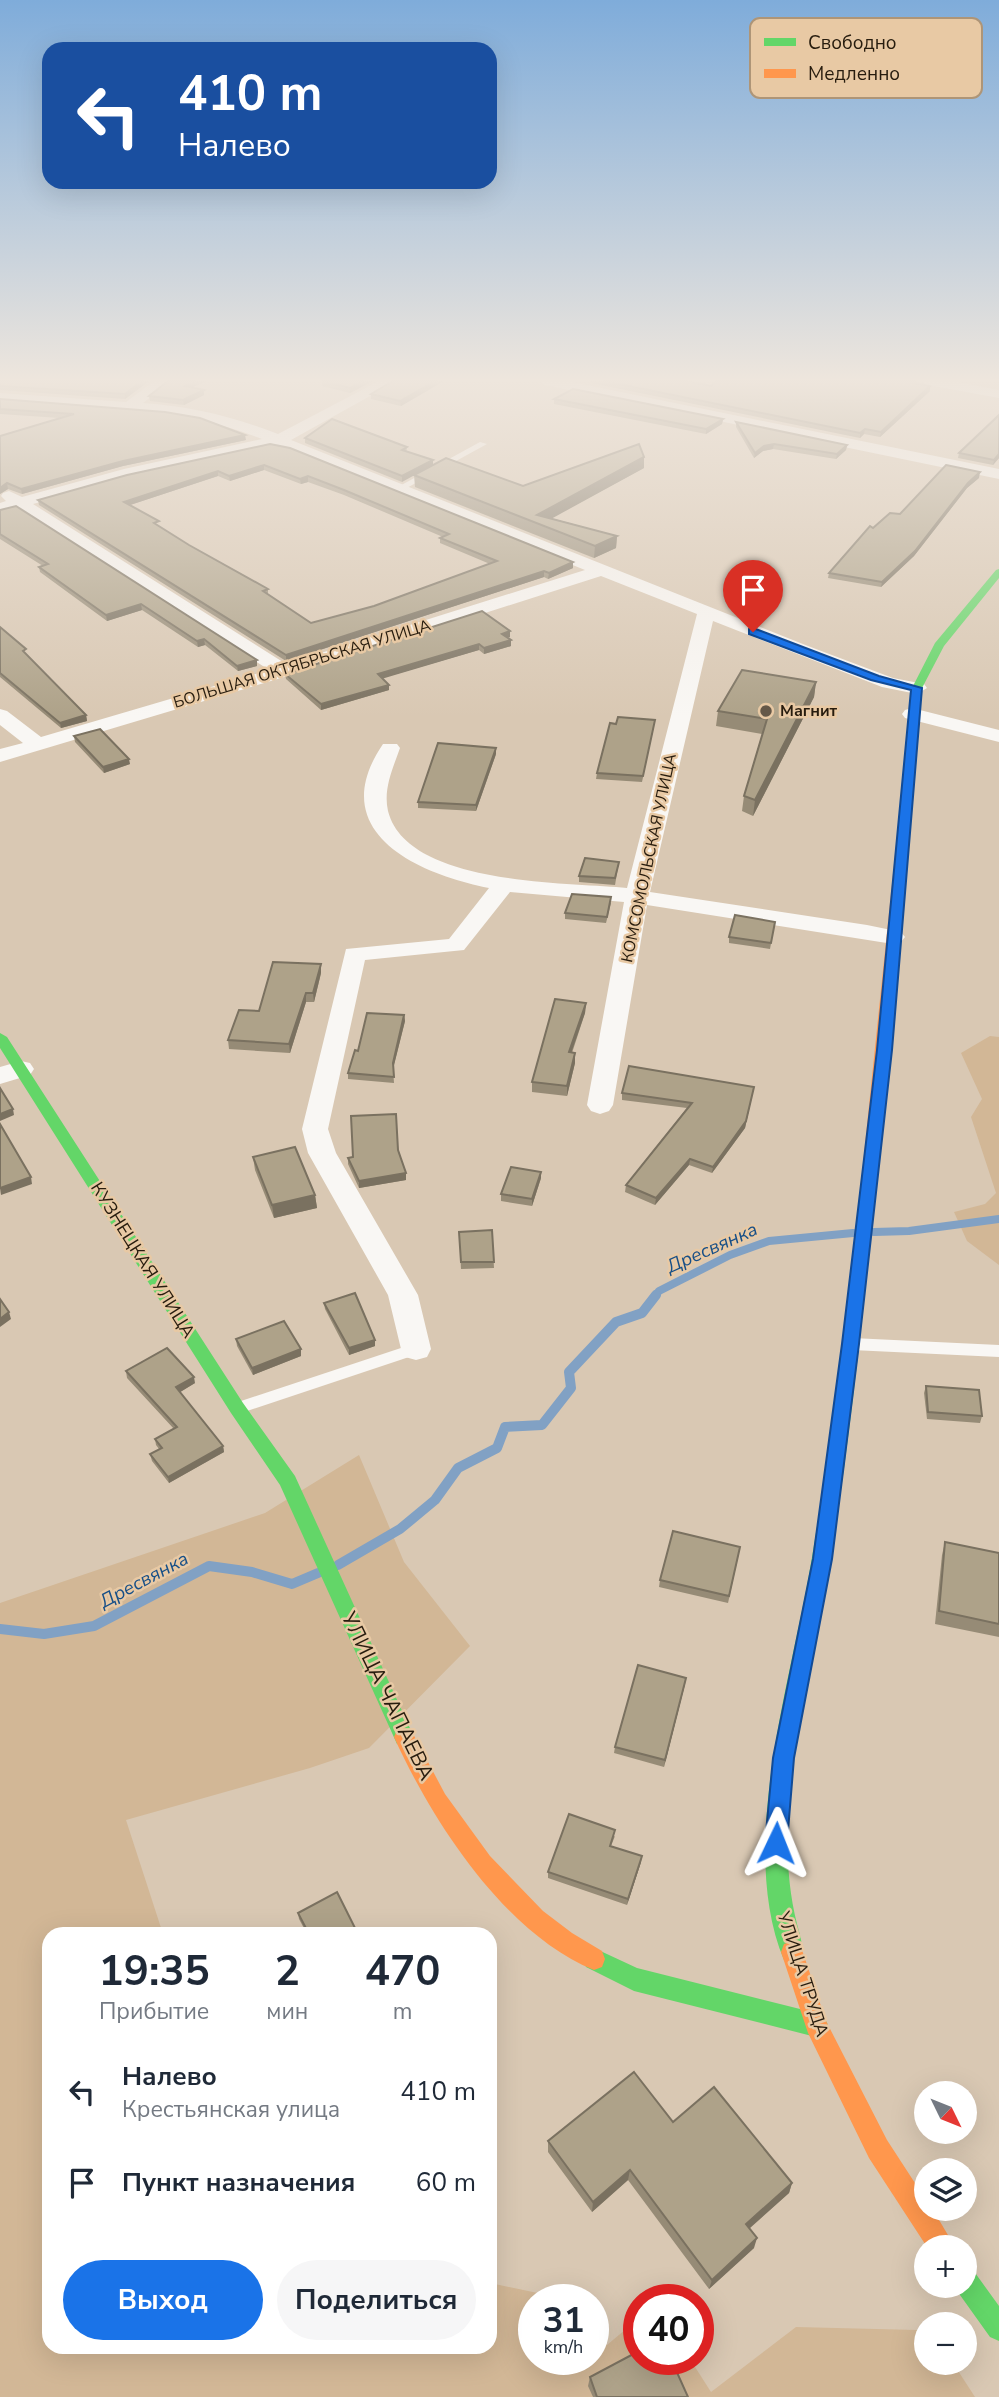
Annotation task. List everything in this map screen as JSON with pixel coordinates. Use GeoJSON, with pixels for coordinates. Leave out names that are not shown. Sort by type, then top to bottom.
{"type":"FeatureCollection","features":[{"type":"Feature","properties":{"kind":"street"},"geometry":{"type":"LineString","coordinates":[[5,493],[284,671]]}},
{"type":"Feature","properties":{"kind":"street"},"geometry":{"type":"LineString","coordinates":[[0,508],[54,493]]}},
{"type":"Feature","properties":{"kind":"street"},"geometry":{"type":"LineString","coordinates":[[412,493],[861,673],[917,688]]}},
{"type":"Feature","properties":{"kind":"street","name":"БОЛЬШАЯ ОКТЯБРЬСКАЯ УЛИЦА"},"geometry":{"type":"LineString","coordinates":[[0,756],[284,671],[602,570]]}},
{"type":"Feature","properties":{"kind":"street","name":"УЛИЦА ТРУДА"},"geometry":{"type":"LineString","coordinates":[[934,2235],[878,2148],[816,2025],[783,1923],[776,1871],[776,1816],[784,1758],[822,1559],[850,1344],[884,1050],[912,714],[917,688],[939,645],[996,581]]}},
{"type":"Feature","properties":{"kind":"street","name":"КОМСОМОЛЬСКАЯ УЛИЦА"},"geometry":{"type":"LineString","coordinates":[[600,1105],[637,896],[706,613]]}},
{"type":"Feature","properties":{"kind":"street"},"geometry":{"type":"LineString","coordinates":[[912,714],[999,736]]}},
{"type":"Feature","properties":{"kind":"street"},"geometry":{"type":"LineString","coordinates":[[0,715],[37,744]]}},
{"type":"Feature","properties":{"kind":"street"},"geometry":{"type":"LineString","coordinates":[[390,747],[376,783],[374,807],[388,834],[404,849],[456,874],[504,884],[637,896],[683,906],[806,920],[893,937]]}},
{"type":"Feature","properties":{"kind":"street"},"geometry":{"type":"LineString","coordinates":[[416,1349],[403,1295],[322,1153],[315,1129],[354,954],[456,945],[504,884]]}},
{"type":"Feature","properties":{"kind":"street","name":"КУЗНЕЦКАЯ УЛИЦА"},"geometry":{"type":"LineString","coordinates":[[0,1037],[10,1072],[288,1480]]}},
{"type":"Feature","properties":{"kind":"street","name":"УЛИЦА ЧАПАЕВА"},"geometry":{"type":"LineString","coordinates":[[288,1480],[416,1763],[469,1846],[519,1903],[570,1947],[634,1979],[816,2025]]}},
{"type":"Feature","properties":{"kind":"street"},"geometry":{"type":"LineString","coordinates":[[977,2297],[999,2328]]}},
{"type":"Feature","properties":{"kind":"lane"},"geometry":{"type":"LineString","coordinates":[[850,1344],[999,1351]]}},
{"type":"Feature","properties":{"kind":"lane"},"geometry":{"type":"LineString","coordinates":[[237,1408],[416,1349]]}},
{"type":"Feature","properties":{"kind":"shaded area"},"geometry":{"type":"Polygon","coordinates":[[[990,1036],[999,1037],[999,1265],[967,1241],[954,1212],[985,1204],[996,1193],[971,1117],[982,1099],[961,1053],[990,1036]]]}},
{"type":"Feature","properties":{"kind":"shaded area"},"geometry":{"type":"Polygon","coordinates":[[[359,1455],[404,1562],[470,1646],[369,1748],[310,1768],[126,1820],[161,1927],[42,1927],[42,2354],[497,2354],[497,2284],[518,2289],[518,2375],[609,2375],[609,2343],[623,2332],[623,2375],[700,2375],[711,2392],[796,2327],[914,2330],[914,2375],[961,2375],[975,2397],[0,2397],[0,1603],[265,1513],[359,1455]]]}},
{"type":"Feature","properties":{"kind":"building"},"geometry":{"type":"Polygon","coordinates":[[[63,493],[152,493],[124,502],[159,521],[154,523],[189,545],[268,589],[263,591],[311,623],[374,606],[497,561],[440,538],[449,534],[351,493],[401,493],[573,562],[549,573],[544,571],[286,655],[38,500],[63,493]]]}},
{"type":"Feature","properties":{"kind":"building"},"geometry":{"type":"Polygon","coordinates":[[[460,493],[578,493],[537,515],[617,536],[595,546],[460,493]]]}},
{"type":"Feature","properties":{"kind":"building"},"geometry":{"type":"Polygon","coordinates":[[[920,493],[960,493],[915,551],[882,582],[829,573],[870,526],[873,528],[890,513],[900,514],[920,493]]]}},
{"type":"Feature","properties":{"kind":"building"},"geometry":{"type":"Polygon","coordinates":[[[16,506],[257,660],[237,666],[204,639],[197,641],[141,604],[106,615],[39,567],[48,564],[0,534],[0,510],[16,506]]]}},
{"type":"Feature","properties":{"kind":"building"},"geometry":{"type":"Polygon","coordinates":[[[482,611],[510,631],[502,634],[511,640],[484,648],[479,644],[378,674],[389,685],[321,704],[285,674],[482,611]]]}},
{"type":"Feature","properties":{"kind":"building"},"geometry":{"type":"Polygon","coordinates":[[[0,627],[26,649],[23,651],[86,715],[60,723],[0,673],[0,627]]]}},
{"type":"Feature","properties":{"kind":"building"},"geometry":{"type":"Polygon","coordinates":[[[742,670],[816,682],[755,800],[744,796],[767,719],[718,711],[742,670]]]}},
{"type":"Feature","properties":{"kind":"building"},"geometry":{"type":"Polygon","coordinates":[[[618,717],[655,720],[643,776],[597,773],[610,723],[616,724],[618,717]]]}},
{"type":"Feature","properties":{"kind":"building"},"geometry":{"type":"Polygon","coordinates":[[[100,729],[129,759],[103,767],[74,736],[100,729]]]}},
{"type":"Feature","properties":{"kind":"building"},"geometry":{"type":"Polygon","coordinates":[[[438,743],[496,748],[476,805],[418,802],[438,743]]]}},
{"type":"Feature","properties":{"kind":"building"},"geometry":{"type":"Polygon","coordinates":[[[585,858],[619,862],[615,878],[579,876],[585,858]]]}},
{"type":"Feature","properties":{"kind":"building"},"geometry":{"type":"Polygon","coordinates":[[[572,894],[611,897],[607,917],[565,913],[572,894]]]}},
{"type":"Feature","properties":{"kind":"building"},"geometry":{"type":"Polygon","coordinates":[[[735,915],[775,922],[771,943],[729,937],[735,915]]]}},
{"type":"Feature","properties":{"kind":"building"},"geometry":{"type":"Polygon","coordinates":[[[273,962],[321,964],[313,993],[306,993],[289,1044],[228,1040],[239,1010],[259,1011],[273,962]]]}},
{"type":"Feature","properties":{"kind":"building"},"geometry":{"type":"Polygon","coordinates":[[[555,999],[586,1003],[569,1052],[575,1053],[567,1086],[532,1082],[555,999]]]}},
{"type":"Feature","properties":{"kind":"building"},"geometry":{"type":"Polygon","coordinates":[[[367,1013],[404,1015],[393,1063],[394,1077],[348,1073],[355,1050],[358,1051],[367,1013]]]}},
{"type":"Feature","properties":{"kind":"building"},"geometry":{"type":"Polygon","coordinates":[[[629,1066],[754,1087],[746,1121],[713,1167],[690,1159],[656,1198],[626,1185],[692,1103],[622,1093],[629,1066]]]}},
{"type":"Feature","properties":{"kind":"building"},"geometry":{"type":"Polygon","coordinates":[[[0,1088],[13,1109],[0,1114],[0,1088]]]}},
{"type":"Feature","properties":{"kind":"building"},"geometry":{"type":"Polygon","coordinates":[[[396,1114],[398,1150],[406,1173],[359,1181],[348,1158],[353,1157],[351,1116],[396,1114]]]}},
{"type":"Feature","properties":{"kind":"building"},"geometry":{"type":"Polygon","coordinates":[[[0,1124],[31,1177],[0,1188],[0,1124]]]}},
{"type":"Feature","properties":{"kind":"building"},"geometry":{"type":"Polygon","coordinates":[[[295,1147],[315,1195],[272,1205],[253,1157],[295,1147]]]}},
{"type":"Feature","properties":{"kind":"building"},"geometry":{"type":"Polygon","coordinates":[[[511,1167],[541,1172],[532,1199],[501,1194],[511,1167]]]}},
{"type":"Feature","properties":{"kind":"building"},"geometry":{"type":"Polygon","coordinates":[[[492,1230],[494,1262],[461,1262],[459,1232],[492,1230]]]}},
{"type":"Feature","properties":{"kind":"building"},"geometry":{"type":"Polygon","coordinates":[[[355,1293],[375,1340],[349,1348],[324,1303],[355,1293]]]}},
{"type":"Feature","properties":{"kind":"building"},"geometry":{"type":"Polygon","coordinates":[[[0,1299],[9,1312],[0,1319],[0,1299]]]}},
{"type":"Feature","properties":{"kind":"building"},"geometry":{"type":"Polygon","coordinates":[[[284,1321],[301,1349],[252,1368],[236,1339],[284,1321]]]}},
{"type":"Feature","properties":{"kind":"building"},"geometry":{"type":"Polygon","coordinates":[[[167,1348],[194,1377],[176,1387],[223,1446],[168,1477],[150,1454],[162,1448],[155,1439],[177,1427],[126,1371],[167,1348]]]}},
{"type":"Feature","properties":{"kind":"building"},"geometry":{"type":"Polygon","coordinates":[[[926,1386],[979,1390],[982,1416],[928,1412],[926,1386]]]}},
{"type":"Feature","properties":{"kind":"building"},"geometry":{"type":"Polygon","coordinates":[[[673,1531],[740,1547],[729,1596],[660,1580],[673,1531]]]}},
{"type":"Feature","properties":{"kind":"building"},"geometry":{"type":"Polygon","coordinates":[[[945,1542],[999,1553],[999,1624],[939,1611],[945,1542]]]}},
{"type":"Feature","properties":{"kind":"building"},"geometry":{"type":"Polygon","coordinates":[[[638,1665],[686,1678],[665,1760],[615,1747],[638,1665]]]}},
{"type":"Feature","properties":{"kind":"building"},"geometry":{"type":"Polygon","coordinates":[[[569,1814],[615,1830],[610,1846],[642,1856],[628,1899],[548,1872],[569,1814]]]}},
{"type":"Feature","properties":{"kind":"building"},"geometry":{"type":"Polygon","coordinates":[[[337,1892],[354,1927],[305,1927],[298,1913],[337,1892]]]}},
{"type":"Feature","properties":{"kind":"building"},"geometry":{"type":"Polygon","coordinates":[[[634,2072],[673,2122],[714,2087],[792,2183],[746,2224],[757,2238],[712,2280],[630,2170],[593,2202],[548,2141],[634,2072]]]}},
{"type":"Feature","properties":{"kind":"building"},"geometry":{"type":"Polygon","coordinates":[[[623,2359],[623,2375],[678,2375],[688,2397],[597,2397],[590,2377],[609,2375],[609,2367],[623,2359]]]}},
{"type":"Feature","properties":{"kind":"waterway","name":"Дресвянка"},"geometry":{"type":"LineString","coordinates":[[874,1232],[909,1231],[999,1219]]}},
{"type":"Feature","properties":{"kind":"waterway","name":"Дресвянка"},"geometry":{"type":"LineString","coordinates":[[654,1297],[659,1291],[730,1255],[769,1241],[853,1233]]}},
{"type":"Feature","properties":{"kind":"waterway","name":"Дресвянка"},"geometry":{"type":"LineString","coordinates":[[338,1565],[400,1529],[435,1500],[458,1468],[497,1448],[505,1427],[542,1425],[571,1388],[569,1372],[616,1322],[642,1313],[656,1295]]}},
{"type":"Feature","properties":{"kind":"waterway","name":"Дресвянка"},"geometry":{"type":"LineString","coordinates":[[0,1629],[44,1634],[94,1626],[209,1566],[252,1572],[292,1584],[318,1573]]}},
{"type":"Feature","properties":{"kind":"traffic: fast"},"geometry":{"type":"LineString","coordinates":[[909,777],[917,688],[939,645],[999,572]]}},
{"type":"Feature","properties":{"kind":"traffic: fast"},"geometry":{"type":"LineString","coordinates":[[0,1037],[237,1408],[288,1481],[404,1737]]}},
{"type":"Feature","properties":{"kind":"traffic: fast"},"geometry":{"type":"LineString","coordinates":[[792,1952],[780,1903],[776,1853],[778,1804],[784,1754],[822,1556],[869,1183]]}},
{"type":"Feature","properties":{"kind":"traffic: fast"},"geometry":{"type":"LineString","coordinates":[[594,1959],[634,1979],[816,2025]]}},
{"type":"Feature","properties":{"kind":"traffic: fast"},"geometry":{"type":"LineString","coordinates":[[977,2297],[999,2328]]}},
{"type":"Feature","properties":{"kind":"traffic: slow"},"geometry":{"type":"LineString","coordinates":[[869,1183],[909,777]]}},
{"type":"Feature","properties":{"kind":"traffic: slow"},"geometry":{"type":"LineString","coordinates":[[404,1737],[438,1801],[482,1863],[535,1919],[594,1959]]}},
{"type":"Feature","properties":{"kind":"traffic: slow"},"geometry":{"type":"LineString","coordinates":[[792,1952],[816,2025],[878,2149],[934,2235]]}},
{"type":"Feature","properties":{"kind":"place","name":"Магнит"},"geometry":{"type":"Point","coordinates":[766,711]}},
{"type":"Feature","properties":{"kind":"route"},"geometry":{"type":"LineString","coordinates":[[753,632],[889,683],[917,688],[912,714],[884,1050],[831,1500],[784,1758],[776,1816],[776,1843]]}}]}
